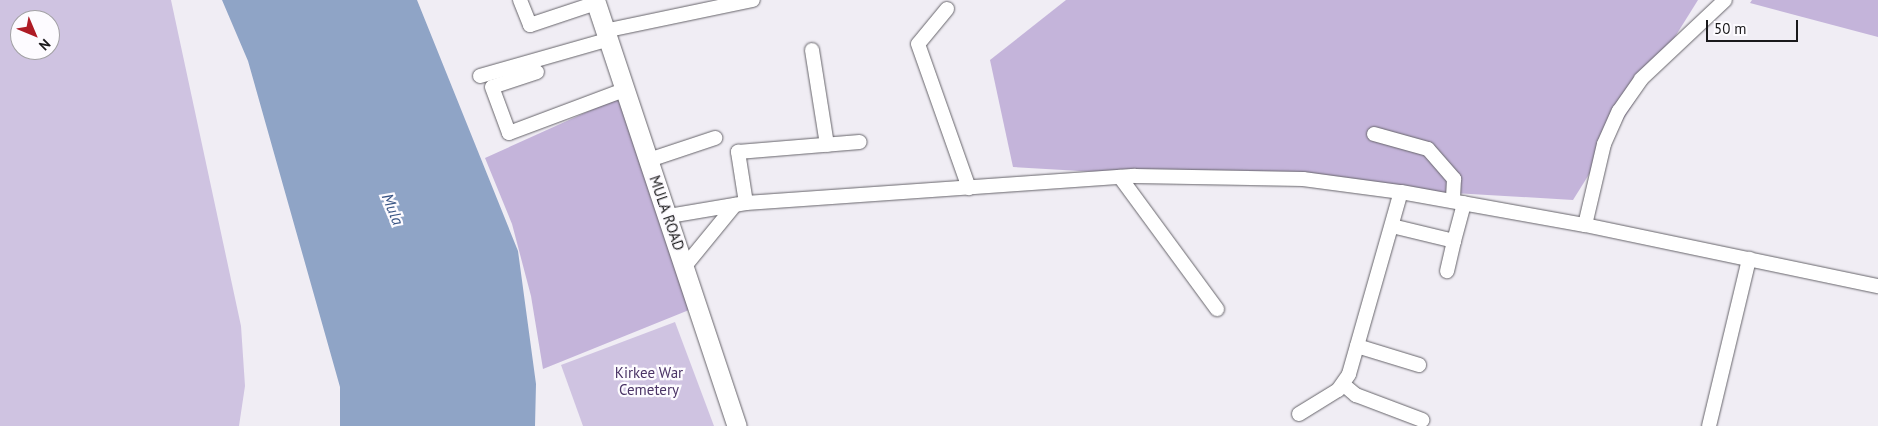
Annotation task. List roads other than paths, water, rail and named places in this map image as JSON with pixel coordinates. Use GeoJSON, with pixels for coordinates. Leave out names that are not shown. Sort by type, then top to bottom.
{"type":"FeatureCollection","features":[{"type":"Feature","properties":{"kind":"main road","name":"MULA ROAD"},"geometry":{"type":"LineString","coordinates":[[595,2],[669,216],[737,426]]}},
{"type":"Feature","properties":{"kind":"street"},"geometry":{"type":"LineString","coordinates":[[520,0],[530,25],[595,2]]}},
{"type":"Feature","properties":{"kind":"street"},"geometry":{"type":"LineString","coordinates":[[480,76],[605,35],[753,0]]}},
{"type":"Feature","properties":{"kind":"street"},"geometry":{"type":"LineString","coordinates":[[1585,226],[1604,144],[1619,111],[1641,79],[1725,0]]}},
{"type":"Feature","properties":{"kind":"street"},"geometry":{"type":"LineString","coordinates":[[946,10],[918,44],[969,188]]}},
{"type":"Feature","properties":{"kind":"street"},"geometry":{"type":"LineString","coordinates":[[812,50],[827,145]]}},
{"type":"Feature","properties":{"kind":"street"},"geometry":{"type":"LineString","coordinates":[[537,72],[492,87],[509,133],[624,90]]}},
{"type":"Feature","properties":{"kind":"street"},"geometry":{"type":"LineString","coordinates":[[1374,134],[1428,149],[1454,179],[1458,202],[1454,241],[1447,271]]}},
{"type":"Feature","properties":{"kind":"street"},"geometry":{"type":"LineString","coordinates":[[649,160],[715,138]]}},
{"type":"Feature","properties":{"kind":"street"},"geometry":{"type":"LineString","coordinates":[[685,266],[741,204],[738,152],[860,142]]}},
{"type":"Feature","properties":{"kind":"street"},"geometry":{"type":"LineString","coordinates":[[1120,177],[1217,309]]}},
{"type":"Feature","properties":{"kind":"street"},"geometry":{"type":"LineString","coordinates":[[669,216],[741,204],[1120,177],[1303,179],[1401,192],[1458,202],[1878,286]]}},
{"type":"Feature","properties":{"kind":"street"},"geometry":{"type":"LineString","coordinates":[[1299,414],[1344,385],[1401,192]]}},
{"type":"Feature","properties":{"kind":"street"},"geometry":{"type":"LineString","coordinates":[[1392,226],[1454,241]]}},
{"type":"Feature","properties":{"kind":"street"},"geometry":{"type":"LineString","coordinates":[[1709,426],[1749,259]]}},
{"type":"Feature","properties":{"kind":"street"},"geometry":{"type":"LineString","coordinates":[[1357,346],[1419,365]]}},
{"type":"Feature","properties":{"kind":"street"},"geometry":{"type":"LineString","coordinates":[[1344,385],[1356,395],[1422,420]]}},
{"type":"Feature","properties":{"kind":"water","name":"Mula"},"geometry":{"type":"Polygon","coordinates":[[[222,0],[417,0],[518,251],[536,384],[535,426],[340,426],[340,387],[248,61],[222,0]]]}},
{"type":"Feature","properties":{"kind":"park label","name":"Kirkee War Cemetery"},"geometry":{"type":"Point","coordinates":[649,380]}}]}
